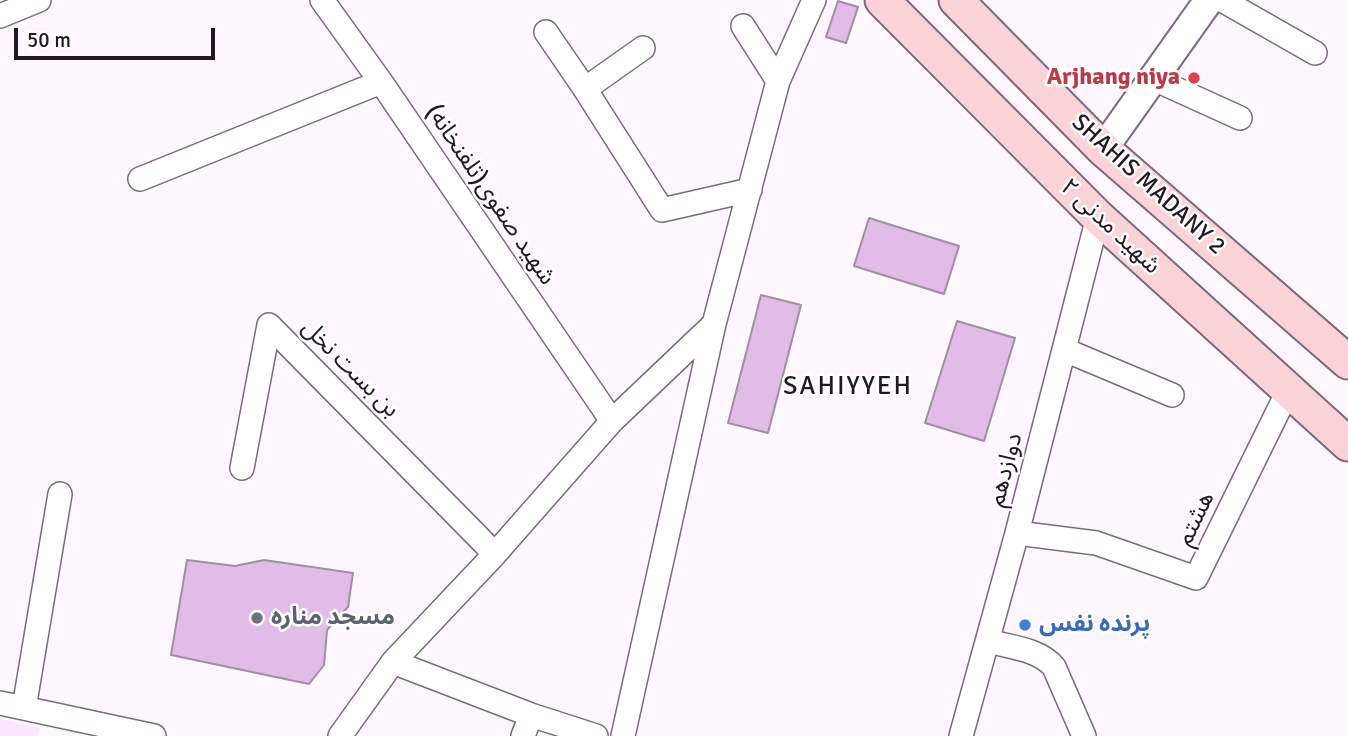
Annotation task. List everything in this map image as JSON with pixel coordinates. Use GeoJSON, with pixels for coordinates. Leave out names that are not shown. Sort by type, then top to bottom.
{"type":"FeatureCollection","features":[{"type":"Feature","properties":{"kind":"main road","name":"شهید مدنی ۲"},"geometry":{"type":"LineString","coordinates":[[882,0],[1098,217],[1348,444]]}},
{"type":"Feature","properties":{"kind":"main road","name":"SHAHIS MADANY 2"},"geometry":{"type":"LineString","coordinates":[[956,0],[1103,149],[1348,362]]}},
{"type":"Feature","properties":{"kind":"street"},"geometry":{"type":"LineString","coordinates":[[0,16],[39,0]]}},
{"type":"Feature","properties":{"kind":"street","name":"شهید صفوی(تلفنخانه)"},"geometry":{"type":"LineString","coordinates":[[322,0],[612,421]]}},
{"type":"Feature","properties":{"kind":"street"},"geometry":{"type":"LineString","coordinates":[[623,736],[713,324],[778,81],[814,0]]}},
{"type":"Feature","properties":{"kind":"street"},"geometry":{"type":"LineString","coordinates":[[1103,149],[1209,0]]}},
{"type":"Feature","properties":{"kind":"street"},"geometry":{"type":"LineString","coordinates":[[1222,0],[1315,53]]}},
{"type":"Feature","properties":{"kind":"street"},"geometry":{"type":"LineString","coordinates":[[743,26],[778,81]]}},
{"type":"Feature","properties":{"kind":"street"},"geometry":{"type":"LineString","coordinates":[[546,32],[586,89],[662,210],[750,190]]}},
{"type":"Feature","properties":{"kind":"street"},"geometry":{"type":"LineString","coordinates":[[586,89],[643,48]]}},
{"type":"Feature","properties":{"kind":"street"},"geometry":{"type":"LineString","coordinates":[[1154,79],[1240,118]]}},
{"type":"Feature","properties":{"kind":"street"},"geometry":{"type":"LineString","coordinates":[[139,179],[381,82]]}},
{"type":"Feature","properties":{"kind":"street","name":"دوازدهم"},"geometry":{"type":"LineString","coordinates":[[961,736],[1017,533],[1098,217]]}},
{"type":"Feature","properties":{"kind":"street"},"geometry":{"type":"LineString","coordinates":[[340,736],[393,662],[495,554],[612,421],[713,324]]}},
{"type":"Feature","properties":{"kind":"street","name":"بن بست نخل"},"geometry":{"type":"LineString","coordinates":[[242,468],[269,325],[495,554]]}},
{"type":"Feature","properties":{"kind":"street"},"geometry":{"type":"LineString","coordinates":[[1065,350],[1172,394]]}},
{"type":"Feature","properties":{"kind":"street","name":"هشتم"},"geometry":{"type":"LineString","coordinates":[[1017,533],[1096,543],[1196,578],[1288,391]]}},
{"type":"Feature","properties":{"kind":"street"},"geometry":{"type":"LineString","coordinates":[[24,708],[60,494]]}},
{"type":"Feature","properties":{"kind":"street"},"geometry":{"type":"LineString","coordinates":[[988,641],[1048,660],[1054,667],[1084,736]]}},
{"type":"Feature","properties":{"kind":"street"},"geometry":{"type":"LineString","coordinates":[[393,662],[527,725],[596,736]]}},
{"type":"Feature","properties":{"kind":"street"},"geometry":{"type":"LineString","coordinates":[[0,704],[154,736]]}},
{"type":"Feature","properties":{"kind":"shaded area"},"geometry":{"type":"Polygon","coordinates":[[[0,719],[39,728],[37,736],[0,736],[0,719]]]}},
{"type":"Feature","properties":{"kind":"building"},"geometry":{"type":"Polygon","coordinates":[[[838,1],[858,7],[846,43],[826,37],[838,1]]]}},
{"type":"Feature","properties":{"kind":"building"},"geometry":{"type":"Polygon","coordinates":[[[869,218],[959,246],[944,294],[854,266],[869,218]]]}},
{"type":"Feature","properties":{"kind":"building"},"geometry":{"type":"Polygon","coordinates":[[[761,295],[801,305],[768,433],[728,423],[761,295]]]}},
{"type":"Feature","properties":{"kind":"building"},"geometry":{"type":"Polygon","coordinates":[[[957,321],[1015,338],[984,441],[925,423],[957,321]]]}},
{"type":"Feature","properties":{"kind":"building","name":"مسجد مناره"},"geometry":{"type":"Polygon","coordinates":[[[187,560],[235,566],[264,560],[353,573],[348,607],[327,630],[324,665],[309,684],[171,655],[187,560]]]}},
{"type":"Feature","properties":{"kind":"place","name":"Arjhang niya"},"geometry":{"type":"Point","coordinates":[1194,78]}},
{"type":"Feature","properties":{"kind":"place","name":"مسجد مناره"},"geometry":{"type":"Point","coordinates":[257,618]}},
{"type":"Feature","properties":{"kind":"place","name":"پرنده نفس"},"geometry":{"type":"Point","coordinates":[1025,625]}},
{"type":"Feature","properties":{"kind":"district","name":"SAHIYYEH"},"geometry":{"type":"Point","coordinates":[848,387]}}]}
